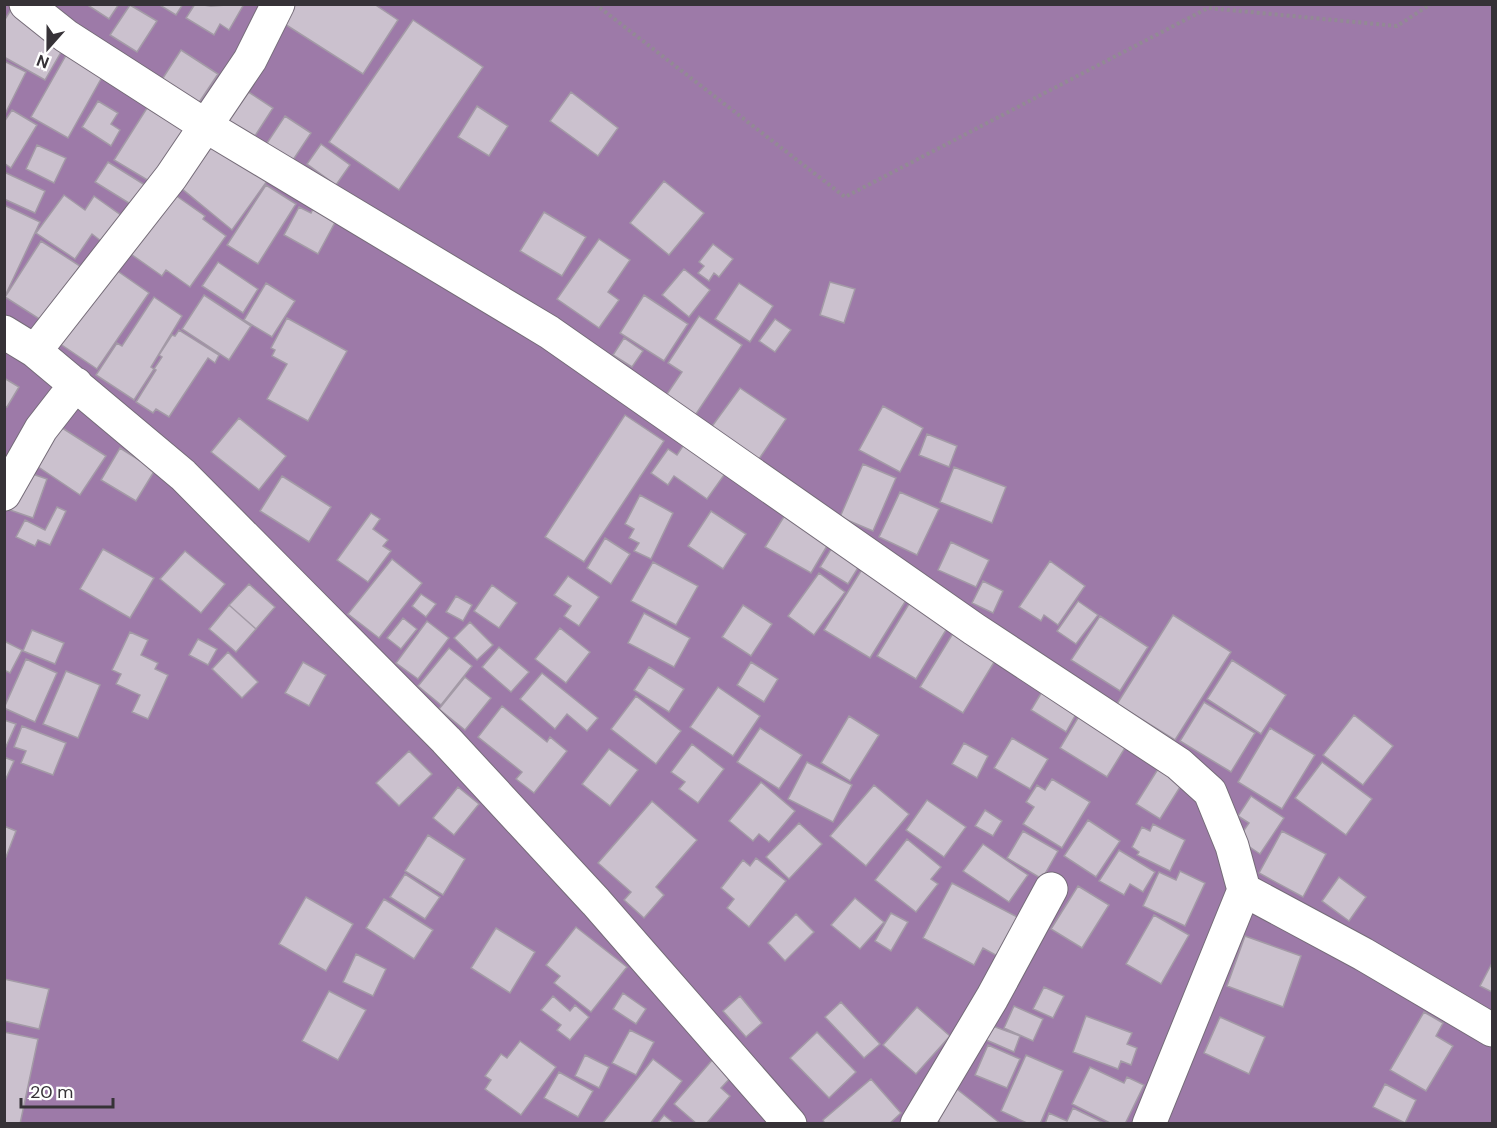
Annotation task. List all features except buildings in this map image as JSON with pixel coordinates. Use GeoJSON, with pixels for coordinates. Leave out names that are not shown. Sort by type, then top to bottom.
{"type":"FeatureCollection","features":[{"type":"Feature","properties":{"kind":"street"},"geometry":{"type":"LineString","coordinates":[[26,4],[66,36],[206,126],[549,332],[974,629],[1179,764],[1210,792],[1232,846],[1244,890],[1149,1124]]}},
{"type":"Feature","properties":{"kind":"street"},"geometry":{"type":"LineString","coordinates":[[35,351],[171,177],[250,60],[278,4]]}},
{"type":"Feature","properties":{"kind":"street"},"geometry":{"type":"LineString","coordinates":[[4,332],[35,351],[183,475],[446,740],[596,902],[790,1124]]}},
{"type":"Feature","properties":{"kind":"street"},"geometry":{"type":"LineString","coordinates":[[4,495],[41,429],[75,384]]}},
{"type":"Feature","properties":{"kind":"street"},"geometry":{"type":"LineString","coordinates":[[917,1124],[992,998],[1051,889]]}},
{"type":"Feature","properties":{"kind":"street"},"geometry":{"type":"LineString","coordinates":[[1244,890],[1384,966],[1492,1030]]}},
{"type":"Feature","properties":{"kind":"path"},"geometry":{"type":"LineString","coordinates":[[596,4],[844,197],[1208,8],[1397,26],[1431,4]]}},
{"type":"Feature","properties":{"kind":"shaded area"},"geometry":{"type":"Polygon","coordinates":[[[5,5],[1492,5],[1492,1123],[5,1123],[5,5]]]}}]}
